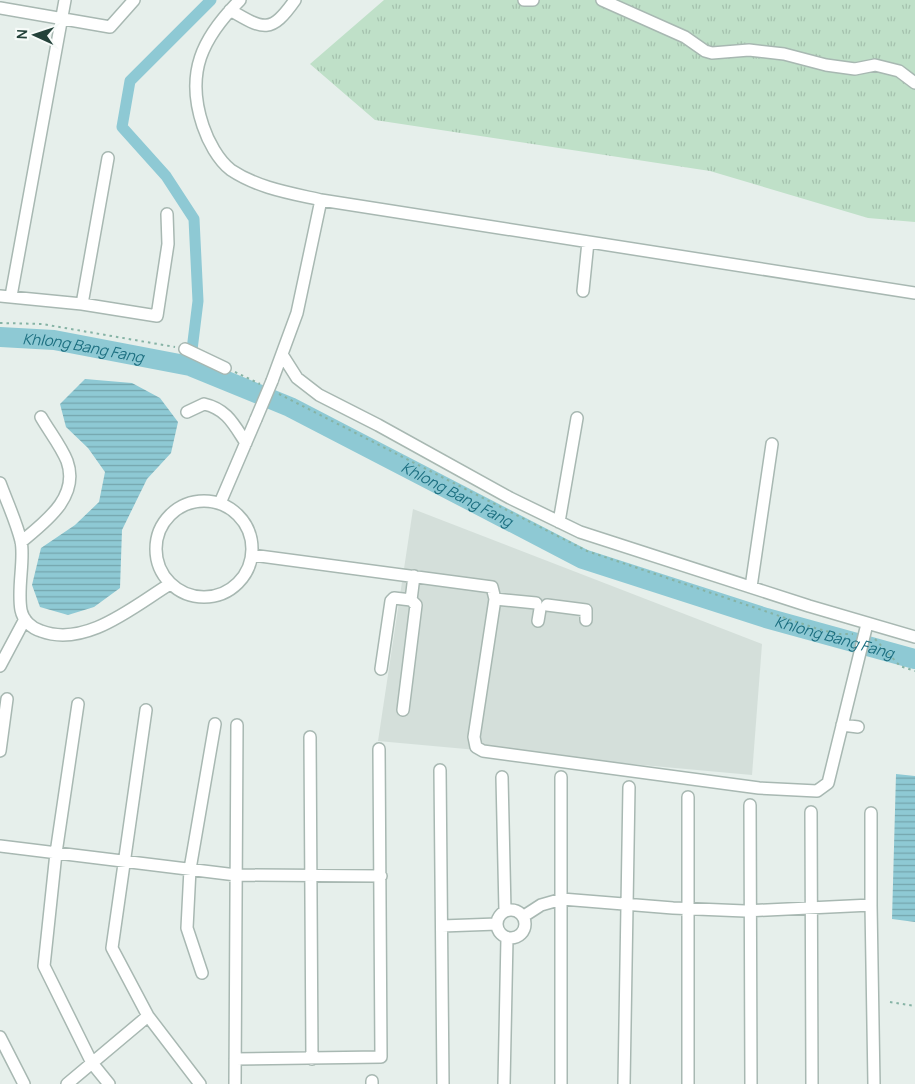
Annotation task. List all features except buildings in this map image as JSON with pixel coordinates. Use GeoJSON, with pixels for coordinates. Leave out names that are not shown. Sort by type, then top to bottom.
{"type":"FeatureCollection","features":[{"type":"Feature","properties":{"kind":"street"},"geometry":{"type":"LineString","coordinates":[[65,0],[5,296],[82,304],[157,316],[168,244],[167,214]]}},
{"type":"Feature","properties":{"kind":"street"},"geometry":{"type":"LineString","coordinates":[[0,8],[110,27],[134,0]]}},
{"type":"Feature","properties":{"kind":"street"},"geometry":{"type":"LineString","coordinates":[[240,0],[207,40],[198,61],[194,88],[198,112],[206,135],[217,155],[229,169],[255,184],[320,200],[915,293]]}},
{"type":"Feature","properties":{"kind":"street"},"geometry":{"type":"LineString","coordinates":[[230,10],[250,22],[265,26],[281,20],[295,0]]}},
{"type":"Feature","properties":{"kind":"street"},"geometry":{"type":"LineString","coordinates":[[524,0],[533,0]]}},
{"type":"Feature","properties":{"kind":"street"},"geometry":{"type":"LineString","coordinates":[[602,0],[685,37],[705,51],[712,53],[749,50],[784,54],[826,65],[855,69],[875,65],[898,71],[915,82]]}},
{"type":"Feature","properties":{"kind":"street"},"geometry":{"type":"LineString","coordinates":[[82,304],[108,158]]}},
{"type":"Feature","properties":{"kind":"street"},"geometry":{"type":"LineString","coordinates":[[220,503],[283,356],[297,313],[320,200]]}},
{"type":"Feature","properties":{"kind":"street"},"geometry":{"type":"LineString","coordinates":[[583,292],[588,242]]}},
{"type":"Feature","properties":{"kind":"street"},"geometry":{"type":"LineString","coordinates":[[185,349],[225,368]]}},
{"type":"Feature","properties":{"kind":"street"},"geometry":{"type":"LineString","coordinates":[[283,356],[297,378],[319,396],[580,532],[867,624],[915,637]]}},
{"type":"Feature","properties":{"kind":"street"},"geometry":{"type":"LineString","coordinates":[[187,412],[204,404],[221,409],[246,443]]}},
{"type":"Feature","properties":{"kind":"street"},"geometry":{"type":"LineString","coordinates":[[21,542],[55,513],[67,492],[70,479],[66,459],[41,417]]}},
{"type":"Feature","properties":{"kind":"street"},"geometry":{"type":"LineString","coordinates":[[559,522],[577,418]]}},
{"type":"Feature","properties":{"kind":"street"},"geometry":{"type":"LineString","coordinates":[[751,587],[772,444]]}},
{"type":"Feature","properties":{"kind":"street"},"geometry":{"type":"LineString","coordinates":[[0,483],[21,542],[19,577],[21,610],[25,619],[33,628],[51,634],[63,635],[87,631],[105,624],[170,584]]}},
{"type":"Feature","properties":{"kind":"street"},"geometry":{"type":"LineString","coordinates":[[206,500],[220,503],[234,511],[245,523],[251,538],[252,555],[248,570],[239,582],[227,592],[213,597],[197,597],[182,593],[170,584],[161,572],[156,558],[156,544],[163,523],[178,508],[191,502],[206,500]]}},
{"type":"Feature","properties":{"kind":"street"},"geometry":{"type":"LineString","coordinates":[[252,555],[492,587],[496,598],[474,737],[476,747],[483,751],[759,788],[817,791],[828,783],[867,624]]}},
{"type":"Feature","properties":{"kind":"street"},"geometry":{"type":"LineString","coordinates":[[411,600],[414,576]]}},
{"type":"Feature","properties":{"kind":"street"},"geometry":{"type":"LineString","coordinates":[[381,669],[391,601],[394,598],[411,600],[416,604],[415,620],[403,710]]}},
{"type":"Feature","properties":{"kind":"street"},"geometry":{"type":"LineString","coordinates":[[496,598],[540,610],[586,610],[586,620]]}},
{"type":"Feature","properties":{"kind":"street"},"geometry":{"type":"LineString","coordinates":[[0,666],[25,619]]}},
{"type":"Feature","properties":{"kind":"street"},"geometry":{"type":"LineString","coordinates":[[0,751],[7,699]]}},
{"type":"Feature","properties":{"kind":"street"},"geometry":{"type":"LineString","coordinates":[[78,704],[56,853],[44,966],[92,1063],[109,1084]]}},
{"type":"Feature","properties":{"kind":"street"},"geometry":{"type":"LineString","coordinates":[[146,710],[112,948],[148,1016],[200,1084]]}},
{"type":"Feature","properties":{"kind":"street"},"geometry":{"type":"LineString","coordinates":[[202,973],[187,928],[190,869],[214,724]]}},
{"type":"Feature","properties":{"kind":"street"},"geometry":{"type":"LineString","coordinates":[[235,1084],[237,725]]}},
{"type":"Feature","properties":{"kind":"street"},"geometry":{"type":"LineString","coordinates":[[842,725],[858,727]]}},
{"type":"Feature","properties":{"kind":"street"},"geometry":{"type":"LineString","coordinates":[[310,737],[312,1059]]}},
{"type":"Feature","properties":{"kind":"street"},"geometry":{"type":"LineString","coordinates":[[235,1059],[381,1057],[379,749]]}},
{"type":"Feature","properties":{"kind":"street"},"geometry":{"type":"LineString","coordinates":[[440,770],[443,1084]]}},
{"type":"Feature","properties":{"kind":"street"},"geometry":{"type":"LineString","coordinates":[[561,1084],[562,776]]}},
{"type":"Feature","properties":{"kind":"street"},"geometry":{"type":"LineString","coordinates":[[502,777],[505,911]]}},
{"type":"Feature","properties":{"kind":"street"},"geometry":{"type":"LineString","coordinates":[[624,1084],[629,787]]}},
{"type":"Feature","properties":{"kind":"street"},"geometry":{"type":"LineString","coordinates":[[688,796],[688,1084]]}},
{"type":"Feature","properties":{"kind":"street"},"geometry":{"type":"LineString","coordinates":[[750,805],[751,1084]]}},
{"type":"Feature","properties":{"kind":"street"},"geometry":{"type":"LineString","coordinates":[[811,812],[812,1084]]}},
{"type":"Feature","properties":{"kind":"street"},"geometry":{"type":"LineString","coordinates":[[871,813],[874,1084]]}},
{"type":"Feature","properties":{"kind":"street"},"geometry":{"type":"LineString","coordinates":[[0,846],[236,875],[381,876]]}},
{"type":"Feature","properties":{"kind":"street"},"geometry":{"type":"LineString","coordinates":[[524,916],[541,904],[562,899],[688,908],[750,910],[871,905]]}},
{"type":"Feature","properties":{"kind":"street"},"geometry":{"type":"LineString","coordinates":[[505,911],[518,911],[524,916],[526,921],[524,930],[517,937],[508,938],[500,933],[497,924],[499,916],[505,911]]}},
{"type":"Feature","properties":{"kind":"street"},"geometry":{"type":"LineString","coordinates":[[442,926],[497,924]]}},
{"type":"Feature","properties":{"kind":"street"},"geometry":{"type":"LineString","coordinates":[[504,1084],[508,938]]}},
{"type":"Feature","properties":{"kind":"street"},"geometry":{"type":"LineString","coordinates":[[68,1084],[148,1016]]}},
{"type":"Feature","properties":{"kind":"street"},"geometry":{"type":"LineString","coordinates":[[0,1037],[24,1084]]}},
{"type":"Feature","properties":{"kind":"path"},"geometry":{"type":"LineString","coordinates":[[0,323],[42,324],[185,349]]}},
{"type":"Feature","properties":{"kind":"path"},"geometry":{"type":"LineString","coordinates":[[875,640],[900,666],[915,671]]}},
{"type":"Feature","properties":{"kind":"path"},"geometry":{"type":"LineString","coordinates":[[890,1002],[915,1006]]}},
{"type":"Feature","properties":{"kind":"shaded area"},"geometry":{"type":"Polygon","coordinates":[[[413,509],[762,644],[752,775],[378,741],[413,509]]]}},
{"type":"Feature","properties":{"kind":"green space"},"geometry":{"type":"Polygon","coordinates":[[[384,0],[915,0],[915,222],[868,218],[710,171],[375,120],[310,64],[384,0]]]}},
{"type":"Feature","properties":{"kind":"water"},"geometry":{"type":"Polygon","coordinates":[[[85,379],[132,383],[160,398],[178,422],[171,453],[147,479],[122,530],[120,588],[94,607],[68,615],[40,607],[32,585],[41,548],[75,525],[99,502],[105,472],[88,448],[66,427],[60,404],[85,379]]]}},
{"type":"Feature","properties":{"kind":"water"},"geometry":{"type":"Polygon","coordinates":[[[896,774],[915,776],[915,922],[892,919],[896,774]]]}},
{"type":"Feature","properties":{"kind":"waterway"},"geometry":{"type":"LineString","coordinates":[[190,366],[198,301],[194,219],[166,176],[122,127],[130,81],[211,0]]}},
{"type":"Feature","properties":{"kind":"waterway","name":"Khlong Bang Fang"},"geometry":{"type":"LineString","coordinates":[[0,337],[54,340],[190,366],[290,407],[583,559],[766,618],[915,659]]}}]}
